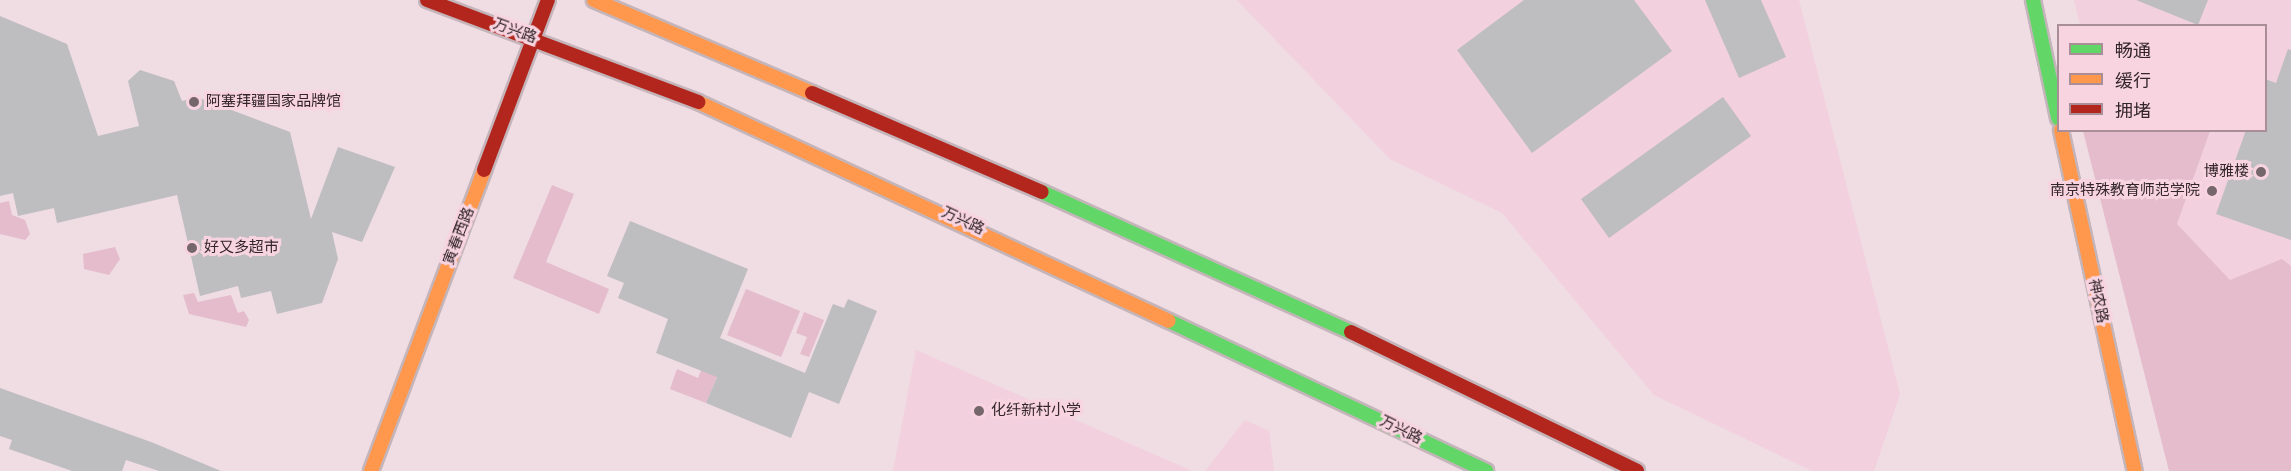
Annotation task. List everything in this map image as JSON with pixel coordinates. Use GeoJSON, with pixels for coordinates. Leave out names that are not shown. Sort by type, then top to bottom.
{"type":"FeatureCollection","features":[{"type":"Feature","properties":{"kind":"main road","name":"万兴路"},"geometry":{"type":"LineString","coordinates":[[427,0],[534,38],[750,123],[1486,471]]}},
{"type":"Feature","properties":{"kind":"main road","name":"寅春西路"},"geometry":{"type":"LineString","coordinates":[[371,471],[548,0]]}},
{"type":"Feature","properties":{"kind":"main road"},"geometry":{"type":"LineString","coordinates":[[594,0],[1224,270],[1637,471]]}},
{"type":"Feature","properties":{"kind":"main road"},"geometry":{"type":"LineString","coordinates":[[2033,0],[2057,113]]}},
{"type":"Feature","properties":{"kind":"main road","name":"神农路"},"geometry":{"type":"LineString","coordinates":[[2061,132],[2135,471]]}},
{"type":"Feature","properties":{"kind":"shaded area"},"geometry":{"type":"Polygon","coordinates":[[[1237,0],[1799,0],[1900,394],[1874,471],[1812,471],[1654,395],[1502,213],[1390,159],[1237,0]]]}},
{"type":"Feature","properties":{"kind":"shaded area","name":"南京特殊教育师范学院"},"geometry":{"type":"Polygon","coordinates":[[[2074,0],[2291,0],[2291,471],[2114,132],[2267,132],[2267,24],[2080,24],[2074,0]]]}},
{"type":"Feature","properties":{"kind":"shaded area"},"geometry":{"type":"Polygon","coordinates":[[[2083,132],[2210,132],[2177,224],[2230,280],[2282,259],[2291,266],[2291,471],[2169,471],[2083,132]]]}},
{"type":"Feature","properties":{"kind":"shaded area"},"geometry":{"type":"Polygon","coordinates":[[[552,185],[574,194],[546,262],[609,289],[599,314],[513,278],[552,185]]]}},
{"type":"Feature","properties":{"kind":"shaded area"},"geometry":{"type":"Polygon","coordinates":[[[9,201],[12,215],[25,220],[30,234],[25,240],[0,234],[0,203],[9,201]]]}},
{"type":"Feature","properties":{"kind":"shaded area"},"geometry":{"type":"Polygon","coordinates":[[[115,247],[120,259],[109,275],[84,269],[83,254],[115,247]]]}},
{"type":"Feature","properties":{"kind":"shaded area"},"geometry":{"type":"Polygon","coordinates":[[[746,289],[800,311],[781,357],[727,335],[746,289]]]}},
{"type":"Feature","properties":{"kind":"shaded area"},"geometry":{"type":"Polygon","coordinates":[[[194,293],[198,302],[231,295],[238,313],[244,311],[249,320],[246,327],[189,314],[183,295],[194,293]]]}},
{"type":"Feature","properties":{"kind":"shaded area"},"geometry":{"type":"Polygon","coordinates":[[[804,312],[824,320],[809,357],[800,354],[807,337],[796,333],[804,312]]]}},
{"type":"Feature","properties":{"kind":"shaded area"},"geometry":{"type":"Polygon","coordinates":[[[710,348],[726,355],[706,403],[670,389],[677,369],[698,378],[710,348]]]}},
{"type":"Feature","properties":{"kind":"shaded area","name":"化纤新村小学"},"geometry":{"type":"Polygon","coordinates":[[[916,350],[1192,471],[893,471],[916,350]]]}},
{"type":"Feature","properties":{"kind":"shaded area"},"geometry":{"type":"Polygon","coordinates":[[[1245,420],[1269,431],[1274,471],[1205,471],[1245,420]]]}},
{"type":"Feature","properties":{"kind":"building"},"geometry":{"type":"Polygon","coordinates":[[[1524,0],[1634,0],[1672,51],[1532,153],[1457,50],[1524,0]]]}},
{"type":"Feature","properties":{"kind":"building"},"geometry":{"type":"Polygon","coordinates":[[[1705,0],[1761,0],[1786,57],[1739,78],[1705,0]]]}},
{"type":"Feature","properties":{"kind":"building"},"geometry":{"type":"Polygon","coordinates":[[[2136,0],[2208,0],[2198,24],[2136,0]]]}},
{"type":"Feature","properties":{"kind":"building"},"geometry":{"type":"Polygon","coordinates":[[[0,16],[67,44],[98,136],[139,126],[128,81],[140,70],[174,81],[182,101],[197,97],[290,132],[311,219],[338,147],[395,167],[362,242],[332,232],[338,259],[322,303],[277,314],[271,291],[241,298],[238,286],[200,296],[177,195],[57,223],[54,208],[18,216],[13,193],[0,196],[0,16]]]}},
{"type":"Feature","properties":{"kind":"building","name":"博雅楼"},"geometry":{"type":"Polygon","coordinates":[[[2288,49],[2291,50],[2291,240],[2216,214],[2245,132],[2267,132],[2267,80],[2276,83],[2288,49]]]}},
{"type":"Feature","properties":{"kind":"building"},"geometry":{"type":"Polygon","coordinates":[[[1723,97],[1751,136],[1609,238],[1581,199],[1723,97]]]}},
{"type":"Feature","properties":{"kind":"building"},"geometry":{"type":"Polygon","coordinates":[[[630,221],[748,269],[720,338],[805,373],[833,304],[844,308],[848,299],[877,311],[839,404],[809,392],[791,438],[706,403],[717,377],[656,353],[668,319],[618,298],[624,283],[607,276],[630,221]]]}},
{"type":"Feature","properties":{"kind":"building"},"geometry":{"type":"Polygon","coordinates":[[[0,388],[151,442],[221,471],[159,471],[126,460],[122,471],[72,471],[9,449],[12,440],[0,436],[0,388]]]}},
{"type":"Feature","properties":{"kind":"traffic: fast"},"geometry":{"type":"LineString","coordinates":[[2033,0],[2057,113]]}},
{"type":"Feature","properties":{"kind":"traffic: fast"},"geometry":{"type":"LineString","coordinates":[[1042,192],[1351,332]]}},
{"type":"Feature","properties":{"kind":"traffic: fast"},"geometry":{"type":"LineString","coordinates":[[1169,321],[1486,471]]}},
{"type":"Feature","properties":{"kind":"traffic: slow"},"geometry":{"type":"LineString","coordinates":[[594,0],[812,93]]}},
{"type":"Feature","properties":{"kind":"traffic: slow"},"geometry":{"type":"LineString","coordinates":[[698,102],[1169,321]]}},
{"type":"Feature","properties":{"kind":"traffic: slow"},"geometry":{"type":"LineString","coordinates":[[2061,132],[2135,471]]}},
{"type":"Feature","properties":{"kind":"traffic: slow"},"geometry":{"type":"LineString","coordinates":[[371,471],[484,170]]}},
{"type":"Feature","properties":{"kind":"traffic: jam"},"geometry":{"type":"LineString","coordinates":[[427,0],[698,102]]}},
{"type":"Feature","properties":{"kind":"traffic: jam"},"geometry":{"type":"LineString","coordinates":[[484,170],[548,0]]}},
{"type":"Feature","properties":{"kind":"traffic: jam"},"geometry":{"type":"LineString","coordinates":[[812,93],[1042,192]]}},
{"type":"Feature","properties":{"kind":"traffic: jam"},"geometry":{"type":"LineString","coordinates":[[1351,332],[1637,471]]}},
{"type":"Feature","properties":{"kind":"place","name":"阿塞拜疆国家品牌馆"},"geometry":{"type":"Point","coordinates":[194,102]}},
{"type":"Feature","properties":{"kind":"place","name":"博雅楼"},"geometry":{"type":"Point","coordinates":[2261,172]}},
{"type":"Feature","properties":{"kind":"place","name":"南京特殊教育师范学院"},"geometry":{"type":"Point","coordinates":[2212,191]}},
{"type":"Feature","properties":{"kind":"place","name":"好又多超市"},"geometry":{"type":"Point","coordinates":[192,248]}},
{"type":"Feature","properties":{"kind":"place","name":"化纤新村小学"},"geometry":{"type":"Point","coordinates":[979,411]}}]}
